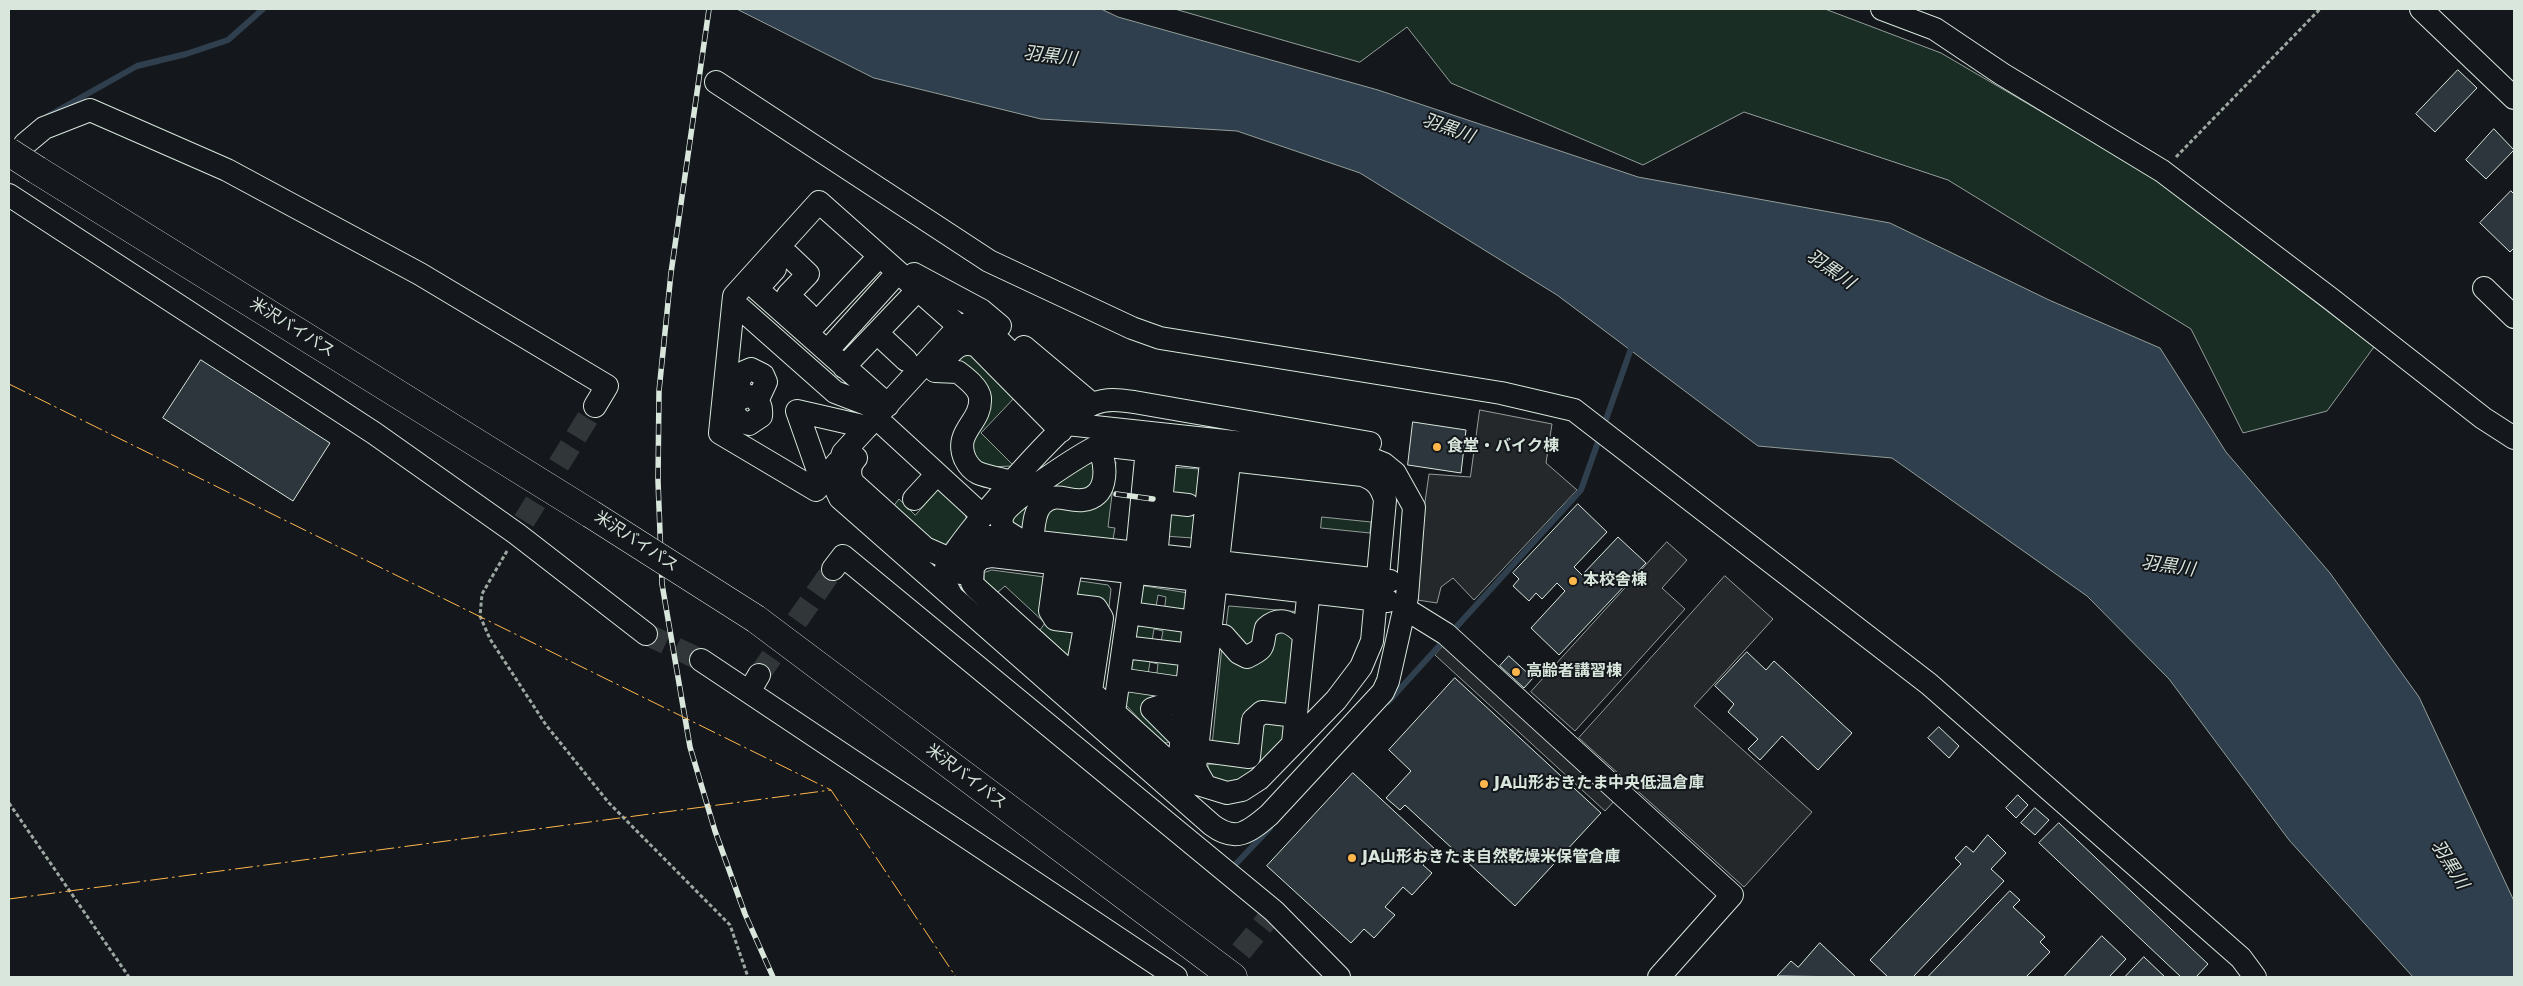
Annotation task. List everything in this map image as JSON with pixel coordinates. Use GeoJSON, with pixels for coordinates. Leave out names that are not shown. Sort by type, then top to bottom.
{"type":"FeatureCollection","features":[{"type":"Feature","properties":{"kind":"highway","name":"米沢バイパス"},"geometry":{"type":"LineString","coordinates":[[17,148],[37,170],[591,514],[756,619],[1233,977]]}},
{"type":"Feature","properties":{"kind":"street"},"geometry":{"type":"LineString","coordinates":[[1882,9],[1935,29],[2002,74],[2162,171],[2331,299],[2483,418],[2514,438]]}},
{"type":"Feature","properties":{"kind":"street"},"geometry":{"type":"LineString","coordinates":[[2421,9],[2514,98]]}},
{"type":"Feature","properties":{"kind":"street"},"geometry":{"type":"LineString","coordinates":[[716,82],[989,261],[1132,328],[1160,338],[1501,393],[1574,410],[1929,684],[2241,958],[2255,977]]}},
{"type":"Feature","properties":{"kind":"street"},"geometry":{"type":"LineString","coordinates":[[17,148],[44,128],[90,110],[227,170],[420,274],[607,386],[595,406]]}},
{"type":"Feature","properties":{"kind":"street"},"geometry":{"type":"LineString","coordinates":[[9,195],[521,528],[646,634]]}},
{"type":"Feature","properties":{"kind":"street"},"geometry":{"type":"LineString","coordinates":[[953,334],[891,280],[819,202],[734,296],[878,415],[937,474],[975,547],[989,564],[1063,572],[1132,560]]}},
{"type":"Feature","properties":{"kind":"street"},"geometry":{"type":"LineString","coordinates":[[953,334],[872,259],[821,218],[744,304],[741,389],[720,433],[816,490],[833,470],[843,453],[953,334],[967,330],[984,336],[1071,421]]}},
{"type":"Feature","properties":{"kind":"street"},"geometry":{"type":"LineString","coordinates":[[788,254],[808,274],[788,295],[804,324],[827,351],[844,367],[878,415]]}},
{"type":"Feature","properties":{"kind":"street"},"geometry":{"type":"LineString","coordinates":[[804,324],[872,259]]}},
{"type":"Feature","properties":{"kind":"street"},"geometry":{"type":"LineString","coordinates":[[872,259],[981,310],[1071,421]]}},
{"type":"Feature","properties":{"kind":"street"},"geometry":{"type":"LineString","coordinates":[[827,351],[891,280]]}},
{"type":"Feature","properties":{"kind":"street"},"geometry":{"type":"LineString","coordinates":[[2484,288],[2514,317]]}},
{"type":"Feature","properties":{"kind":"street"},"geometry":{"type":"LineString","coordinates":[[844,367],[910,298]]}},
{"type":"Feature","properties":{"kind":"street"},"geometry":{"type":"LineString","coordinates":[[744,304],[804,324]]}},
{"type":"Feature","properties":{"kind":"street"},"geometry":{"type":"LineString","coordinates":[[877,332],[906,360]]}},
{"type":"Feature","properties":{"kind":"street"},"geometry":{"type":"LineString","coordinates":[[975,547],[1102,687],[1186,775],[1210,813],[1228,819],[1249,816],[1263,808],[1376,686],[1381,676],[1381,594],[1380,501],[1377,491],[1371,484],[1362,480],[1224,454],[1071,421],[977,346],[964,344],[955,348],[935,371],[878,415],[852,461],[849,475],[853,483],[925,548],[950,559],[975,547],[989,537],[1026,541],[1211,574],[1381,594],[1451,638],[1732,895],[1659,977]]}},
{"type":"Feature","properties":{"kind":"street"},"geometry":{"type":"LineString","coordinates":[[935,371],[958,372],[976,389],[980,398],[978,412],[964,434],[961,449],[967,462],[980,473],[1039,484]]}},
{"type":"Feature","properties":{"kind":"street"},"geometry":{"type":"LineString","coordinates":[[741,389],[759,402],[761,416],[756,422],[746,424],[743,446]]}},
{"type":"Feature","properties":{"kind":"street"},"geometry":{"type":"LineString","coordinates":[[1112,399],[1370,443],[1388,452],[1408,473],[1412,485],[1414,507],[1381,594],[1372,641],[1361,667],[1336,700],[1259,779],[1242,790],[1226,793],[1186,775],[975,588],[975,547],[1014,479],[1071,421],[1112,399]]}},
{"type":"Feature","properties":{"kind":"street"},"geometry":{"type":"LineString","coordinates":[[878,415],[797,411],[833,470],[834,483],[840,498],[948,589],[1223,833],[1240,835],[1255,827],[1269,815],[1383,692],[1388,680],[1381,594]]}},
{"type":"Feature","properties":{"kind":"street"},"geometry":{"type":"LineString","coordinates":[[1026,541],[1004,530],[1001,521],[1003,513],[1039,484],[1092,453],[1100,446],[1224,454],[1364,456],[1384,464],[1396,473],[1414,507]]}},
{"type":"Feature","properties":{"kind":"street"},"geometry":{"type":"LineString","coordinates":[[1092,453],[1149,459],[1224,454]]}},
{"type":"Feature","properties":{"kind":"street"},"geometry":{"type":"LineString","coordinates":[[1026,541],[1036,514],[1042,504],[1059,496],[1082,500],[1093,497],[1099,492],[1104,483],[1104,476],[1092,453]]}},
{"type":"Feature","properties":{"kind":"street"},"geometry":{"type":"LineString","coordinates":[[1186,775],[1195,768],[1211,574],[1224,454]]}},
{"type":"Feature","properties":{"kind":"street"},"geometry":{"type":"LineString","coordinates":[[1102,687],[1124,646],[1129,613],[1132,560],[1161,502],[1149,459]]}},
{"type":"Feature","properties":{"kind":"street"},"geometry":{"type":"LineString","coordinates":[[1102,687],[1132,560],[1149,459]]}},
{"type":"Feature","properties":{"kind":"street"},"geometry":{"type":"LineString","coordinates":[[914,499],[937,474]]}},
{"type":"Feature","properties":{"kind":"street"},"geometry":{"type":"LineString","coordinates":[[1161,502],[1188,505]]}},
{"type":"Feature","properties":{"kind":"street"},"geometry":{"type":"LineString","coordinates":[[975,547],[983,545],[1132,560]]}},
{"type":"Feature","properties":{"kind":"street"},"geometry":{"type":"LineString","coordinates":[[833,568],[843,556],[1274,911],[1339,977]]}},
{"type":"Feature","properties":{"kind":"street"},"geometry":{"type":"LineString","coordinates":[[948,589],[950,559]]}},
{"type":"Feature","properties":{"kind":"street"},"geometry":{"type":"LineString","coordinates":[[1063,572],[1065,598],[1071,605],[1096,608],[1102,618],[1102,687]]}},
{"type":"Feature","properties":{"kind":"street"},"geometry":{"type":"LineString","coordinates":[[1211,574],[1301,598],[1381,594]]}},
{"type":"Feature","properties":{"kind":"street"},"geometry":{"type":"LineString","coordinates":[[1186,775],[1182,739],[1194,622],[1211,574]]}},
{"type":"Feature","properties":{"kind":"street"},"geometry":{"type":"LineString","coordinates":[[1186,775],[1204,751],[1217,636],[1211,574]]}},
{"type":"Feature","properties":{"kind":"street"},"geometry":{"type":"LineString","coordinates":[[1293,743],[1304,635],[1301,598]]}},
{"type":"Feature","properties":{"kind":"street"},"geometry":{"type":"LineString","coordinates":[[1129,613],[1157,641],[1186,693]]}},
{"type":"Feature","properties":{"kind":"street"},"geometry":{"type":"LineString","coordinates":[[1217,636],[1224,636],[1239,653],[1247,657],[1259,651],[1264,644],[1266,628],[1277,621],[1286,620],[1304,635]]}},
{"type":"Feature","properties":{"kind":"street"},"geometry":{"type":"LineString","coordinates":[[1102,687],[1157,641],[1194,622]]}},
{"type":"Feature","properties":{"kind":"street"},"geometry":{"type":"LineString","coordinates":[[1124,646],[1157,641],[1191,655]]}},
{"type":"Feature","properties":{"kind":"street"},"geometry":{"type":"LineString","coordinates":[[701,660],[754,684],[1176,977]]}},
{"type":"Feature","properties":{"kind":"street"},"geometry":{"type":"LineString","coordinates":[[1182,739],[1152,709],[1186,693]]}},
{"type":"Feature","properties":{"kind":"street"},"geometry":{"type":"LineString","coordinates":[[1204,751],[1249,757],[1253,720],[1262,712],[1296,716]]}},
{"type":"Feature","properties":{"kind":"path"},"geometry":{"type":"LineString","coordinates":[[2162,171],[2320,9]]}},
{"type":"Feature","properties":{"kind":"path"},"geometry":{"type":"LineString","coordinates":[[521,528],[482,594],[480,616],[490,639],[546,725],[609,803],[730,925],[748,977]]}},
{"type":"Feature","properties":{"kind":"path"},"geometry":{"type":"LineString","coordinates":[[9,803],[129,977]]}},
{"type":"Feature","properties":{"kind":"green space"},"geometry":{"type":"Polygon","coordinates":[[[1175,9],[1825,9],[1941,53],[2153,177],[2374,347],[2327,411],[2243,433],[2191,329],[1948,180],[1744,112],[1643,165],[1451,83],[1407,27],[1360,62],[1175,9]]]}},
{"type":"Feature","properties":{"kind":"green space"},"geometry":{"type":"Polygon","coordinates":[[[967,349],[1018,394],[981,433],[1014,466],[986,467],[977,463],[970,445],[988,411],[948,364],[967,349]]]}},
{"type":"Feature","properties":{"kind":"green space"},"geometry":{"type":"Polygon","coordinates":[[[1094,460],[1099,470],[1087,492],[1055,489],[1026,531],[1015,525],[1010,517],[1015,508],[1094,460]]]}},
{"type":"Feature","properties":{"kind":"green space"},"geometry":{"type":"Polygon","coordinates":[[[1107,461],[1116,462],[1108,527],[1115,528],[1113,539],[1108,543],[1039,533],[1046,507],[1088,508],[1107,461]]]}},
{"type":"Feature","properties":{"kind":"green space"},"geometry":{"type":"Polygon","coordinates":[[[1172,467],[1199,469],[1193,538],[1164,536],[1172,467]]]}},
{"type":"Feature","properties":{"kind":"green space"},"geometry":{"type":"Polygon","coordinates":[[[940,488],[965,513],[967,521],[943,547],[931,545],[892,508],[899,499],[915,515],[940,488]]]}},
{"type":"Feature","properties":{"kind":"green space"},"geometry":{"type":"Polygon","coordinates":[[[1322,517],[1371,522],[1370,533],[1321,528],[1322,517]]]}},
{"type":"Feature","properties":{"kind":"green space"},"geometry":{"type":"Polygon","coordinates":[[[992,570],[1044,577],[1076,626],[1074,661],[1040,630],[1045,623],[1005,586],[998,592],[984,580],[984,573],[992,570]]]}},
{"type":"Feature","properties":{"kind":"green space"},"geometry":{"type":"Polygon","coordinates":[[[1073,580],[1108,585],[1111,589],[1109,607],[1075,602],[1073,580]]]}},
{"type":"Feature","properties":{"kind":"green space"},"geometry":{"type":"Polygon","coordinates":[[[1145,586],[1188,593],[1189,616],[1164,613],[1166,597],[1158,595],[1155,613],[1136,610],[1140,590],[1145,586]]]}},
{"type":"Feature","properties":{"kind":"green space"},"geometry":{"type":"Polygon","coordinates":[[[1229,606],[1301,612],[1250,651],[1226,630],[1229,606]]]}},
{"type":"Feature","properties":{"kind":"green space"},"geometry":{"type":"Polygon","coordinates":[[[1136,620],[1188,627],[1184,651],[1160,647],[1163,631],[1154,629],[1151,647],[1133,644],[1136,620]]]}},
{"type":"Feature","properties":{"kind":"green space"},"geometry":{"type":"Polygon","coordinates":[[[1274,628],[1296,635],[1290,707],[1258,705],[1241,748],[1212,746],[1222,646],[1233,658],[1274,628]]]}},
{"type":"Feature","properties":{"kind":"green space"},"geometry":{"type":"Polygon","coordinates":[[[1131,653],[1184,660],[1182,685],[1156,680],[1158,664],[1150,662],[1147,680],[1128,677],[1131,653]]]}},
{"type":"Feature","properties":{"kind":"green space"},"geometry":{"type":"Polygon","coordinates":[[[1128,684],[1182,691],[1173,739],[1167,743],[1161,742],[1125,704],[1128,684]]]}},
{"type":"Feature","properties":{"kind":"green space"},"geometry":{"type":"Polygon","coordinates":[[[1268,721],[1286,723],[1287,739],[1239,782],[1221,781],[1211,775],[1208,771],[1208,764],[1255,765],[1261,729],[1268,721]]]}},
{"type":"Feature","properties":{"kind":"shaded area"},"geometry":{"type":"Polygon","coordinates":[[[1480,410],[1552,424],[1546,463],[1577,490],[1474,600],[1453,578],[1441,587],[1437,603],[1411,599],[1429,474],[1470,477],[1480,410]]]}},
{"type":"Feature","properties":{"kind":"shaded area"},"geometry":{"type":"Polygon","coordinates":[[[1667,542],[1687,560],[1662,588],[1685,609],[1575,731],[1531,692],[1667,542]]]}},
{"type":"Feature","properties":{"kind":"shaded area"},"geometry":{"type":"Polygon","coordinates":[[[1725,576],[1773,619],[1694,706],[1812,812],[1744,887],[1579,738],[1725,576]]]}},
{"type":"Feature","properties":{"kind":"shaded area"},"geometry":{"type":"Polygon","coordinates":[[[1448,641],[1618,797],[1605,811],[1435,655],[1448,641]]]}},
{"type":"Feature","properties":{"kind":"water","name":"羽黒川"},"geometry":{"type":"Polygon","coordinates":[[[737,9],[1101,9],[1118,17],[1378,90],[1638,177],[1890,223],[2049,300],[2160,348],[2226,452],[2330,573],[2419,697],[2514,901],[2514,977],[2413,977],[2289,840],[2169,679],[2087,596],[1892,458],[1758,446],[1557,295],[1360,173],[1237,131],[1041,119],[874,78],[737,9]]]}},
{"type":"Feature","properties":{"kind":"building"},"geometry":{"type":"Polygon","coordinates":[[[2458,70],[2477,88],[2435,132],[2416,114],[2458,70]]]}},
{"type":"Feature","properties":{"kind":"building"},"geometry":{"type":"Polygon","coordinates":[[[2494,129],[2514,150],[2486,179],[2466,160],[2494,129]]]}},
{"type":"Feature","properties":{"kind":"building"},"geometry":{"type":"Polygon","coordinates":[[[2511,191],[2514,194],[2514,248],[2510,252],[2480,223],[2511,191]]]}},
{"type":"Feature","properties":{"kind":"building"},"geometry":{"type":"Polygon","coordinates":[[[201,360],[330,443],[293,501],[163,418],[201,360]]]}},
{"type":"Feature","properties":{"kind":"building","name":"食堂・バイク棟"},"geometry":{"type":"Polygon","coordinates":[[[1413,422],[1466,430],[1461,473],[1408,465],[1413,422]]]}},
{"type":"Feature","properties":{"kind":"building","name":"本校舎棟"},"geometry":{"type":"Polygon","coordinates":[[[1578,504],[1607,532],[1574,567],[1582,575],[1618,537],[1646,563],[1559,655],[1531,628],[1565,591],[1557,583],[1542,599],[1536,593],[1529,601],[1513,586],[1519,579],[1513,573],[1578,504]]]}},
{"type":"Feature","properties":{"kind":"building"},"geometry":{"type":"Polygon","coordinates":[[[1747,652],[1766,670],[1774,661],[1852,733],[1818,770],[1782,736],[1760,760],[1748,749],[1758,739],[1728,712],[1734,704],[1715,686],[1747,652]]]}},
{"type":"Feature","properties":{"kind":"building","name":"高齢者講習棟"},"geometry":{"type":"Polygon","coordinates":[[[1509,656],[1533,678],[1524,688],[1500,666],[1509,656]]]}},
{"type":"Feature","properties":{"kind":"building","name":"JA山形おきたま中央低温倉庫"},"geometry":{"type":"Polygon","coordinates":[[[1455,678],[1601,813],[1515,906],[1405,805],[1400,810],[1386,798],[1411,771],[1389,750],[1455,678]]]}},
{"type":"Feature","properties":{"kind":"building"},"geometry":{"type":"Polygon","coordinates":[[[1939,727],[1959,746],[1949,758],[1928,738],[1939,727]]]}},
{"type":"Feature","properties":{"kind":"building","name":"JA山形おきたま自然乾燥米保管倉庫"},"geometry":{"type":"Polygon","coordinates":[[[1353,773],[1437,851],[1423,865],[1432,873],[1412,895],[1403,887],[1385,907],[1395,915],[1374,938],[1364,929],[1351,943],[1267,866],[1353,773]]]}},
{"type":"Feature","properties":{"kind":"building"},"geometry":{"type":"Polygon","coordinates":[[[2018,795],[2028,805],[2016,818],[2006,808],[2018,795]]]}},
{"type":"Feature","properties":{"kind":"building"},"geometry":{"type":"Polygon","coordinates":[[[2035,808],[2049,820],[2035,835],[2021,823],[2035,808]]]}},
{"type":"Feature","properties":{"kind":"building"},"geometry":{"type":"Polygon","coordinates":[[[2059,823],[2208,964],[2196,977],[2181,977],[2039,843],[2059,823]]]}},
{"type":"Feature","properties":{"kind":"building"},"geometry":{"type":"Polygon","coordinates":[[[1988,835],[2006,853],[1991,869],[2004,881],[1913,977],[1888,977],[1870,960],[1961,864],[1955,858],[1966,846],[1973,852],[1988,835]]]}},
{"type":"Feature","properties":{"kind":"building"},"geometry":{"type":"Polygon","coordinates":[[[2010,891],[2020,900],[2013,907],[2045,937],[2040,942],[2050,952],[2026,977],[1928,977],[2010,891]]]}},
{"type":"Feature","properties":{"kind":"building"},"geometry":{"type":"Polygon","coordinates":[[[2102,936],[2126,959],[2109,977],[2064,977],[2102,936]]]}},
{"type":"Feature","properties":{"kind":"building"},"geometry":{"type":"Polygon","coordinates":[[[1820,943],[1856,977],[1777,976],[1791,961],[1798,967],[1820,943]]]}},
{"type":"Feature","properties":{"kind":"building"},"geometry":{"type":"Polygon","coordinates":[[[2144,957],[2165,977],[2125,977],[2144,957]]]}},
{"type":"Feature","properties":{"kind":"waterway"},"geometry":{"type":"LineString","coordinates":[[48,116],[137,66],[186,54],[228,40],[263,9]]}},
{"type":"Feature","properties":{"kind":"waterway"},"geometry":{"type":"LineString","coordinates":[[1388,702],[1581,490],[1633,343]]}},
{"type":"Feature","properties":{"kind":"waterway"},"geometry":{"type":"LineString","coordinates":[[1232,868],[1270,828]]}},
{"type":"Feature","properties":{"kind":"tunnel"},"geometry":{"type":"LineString","coordinates":[[524,521],[595,406]]}},
{"type":"Feature","properties":{"kind":"tunnel"},"geometry":{"type":"LineString","coordinates":[[759,675],[833,569]]}},
{"type":"Feature","properties":{"kind":"tunnel"},"geometry":{"type":"LineString","coordinates":[[646,634],[701,660]]}},
{"type":"Feature","properties":{"kind":"tunnel"},"geometry":{"type":"LineString","coordinates":[[1220,977],[1274,911]]}},
{"type":"Feature","properties":{"kind":"railway"},"geometry":{"type":"LineString","coordinates":[[709,9],[671,273],[659,391],[658,481],[662,584],[690,747],[715,831],[745,914],[773,977]]}},
{"type":"Feature","properties":{"kind":"railway"},"geometry":{"type":"LineString","coordinates":[[1116,494],[1153,499]]}},
{"type":"Feature","properties":{"kind":"power"},"geometry":{"type":"LineString","coordinates":[[9,384],[831,790],[956,977]]}},
{"type":"Feature","properties":{"kind":"power"},"geometry":{"type":"LineString","coordinates":[[9,899],[831,790]]}},
{"type":"Feature","properties":{"kind":"place","name":"食堂・バイク棟"},"geometry":{"type":"Point","coordinates":[1437,447]}},
{"type":"Feature","properties":{"kind":"place","name":"本校舎棟"},"geometry":{"type":"Point","coordinates":[1573,581]}},
{"type":"Feature","properties":{"kind":"place","name":"高齢者講習棟"},"geometry":{"type":"Point","coordinates":[1516,672]}},
{"type":"Feature","properties":{"kind":"place","name":"JA山形おきたま中央低温倉庫"},"geometry":{"type":"Point","coordinates":[1484,784]}},
{"type":"Feature","properties":{"kind":"place","name":"JA山形おきたま自然乾燥米保管倉庫"},"geometry":{"type":"Point","coordinates":[1352,858]}}]}
